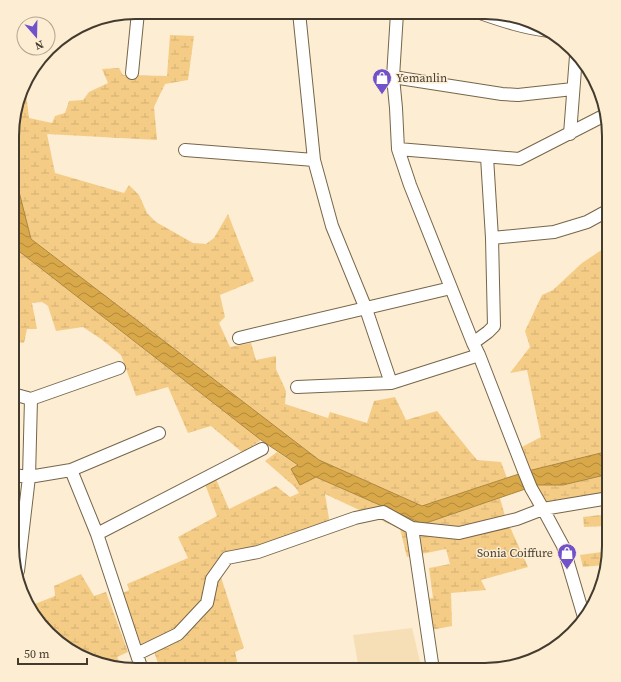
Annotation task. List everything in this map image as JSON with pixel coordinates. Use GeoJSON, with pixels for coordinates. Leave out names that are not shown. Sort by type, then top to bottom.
{"type":"FeatureCollection","features":[{"type":"Feature","properties":{"kind":"street"},"geometry":{"type":"LineString","coordinates":[[132,73],[137,19]]}},
{"type":"Feature","properties":{"kind":"street"},"geometry":{"type":"LineString","coordinates":[[300,19],[314,160],[332,226],[366,309],[391,383]]}},
{"type":"Feature","properties":{"kind":"street"},"geometry":{"type":"LineString","coordinates":[[397,19],[393,77],[398,149],[410,185],[473,343],[480,355],[531,488],[563,546],[582,611]]}},
{"type":"Feature","properties":{"kind":"street"},"geometry":{"type":"LineString","coordinates":[[501,20],[531,29]]}},
{"type":"Feature","properties":{"kind":"street"},"geometry":{"type":"LineString","coordinates":[[570,134],[575,62]]}},
{"type":"Feature","properties":{"kind":"street"},"geometry":{"type":"LineString","coordinates":[[393,77],[502,94],[518,95],[573,89]]}},
{"type":"Feature","properties":{"kind":"street"},"geometry":{"type":"LineString","coordinates":[[398,149],[519,159],[601,117]]}},
{"type":"Feature","properties":{"kind":"street"},"geometry":{"type":"LineString","coordinates":[[185,150],[314,160]]}},
{"type":"Feature","properties":{"kind":"street"},"geometry":{"type":"LineString","coordinates":[[473,343],[494,326],[492,238],[487,157]]}},
{"type":"Feature","properties":{"kind":"street"},"geometry":{"type":"LineString","coordinates":[[492,238],[554,232],[587,222],[602,214]]}},
{"type":"Feature","properties":{"kind":"street"},"geometry":{"type":"LineString","coordinates":[[239,338],[451,288]]}},
{"type":"Feature","properties":{"kind":"street"},"geometry":{"type":"LineString","coordinates":[[297,387],[391,383],[480,355]]}},
{"type":"Feature","properties":{"kind":"street"},"geometry":{"type":"LineString","coordinates":[[19,396],[31,399],[119,368]]}},
{"type":"Feature","properties":{"kind":"street"},"geometry":{"type":"LineString","coordinates":[[20,558],[29,477],[31,399]]}},
{"type":"Feature","properties":{"kind":"street"},"geometry":{"type":"LineString","coordinates":[[19,476],[29,477],[71,470],[159,433]]}},
{"type":"Feature","properties":{"kind":"street"},"geometry":{"type":"LineString","coordinates":[[97,534],[262,449]]}},
{"type":"Feature","properties":{"kind":"street"},"geometry":{"type":"LineString","coordinates":[[71,470],[97,534],[140,663]]}},
{"type":"Feature","properties":{"kind":"street"},"geometry":{"type":"LineString","coordinates":[[137,654],[178,634],[207,603],[212,579],[227,558],[258,552],[356,518],[383,512],[412,528],[459,533],[517,519],[543,509],[602,499]]}},
{"type":"Feature","properties":{"kind":"street"},"geometry":{"type":"LineString","coordinates":[[412,528],[432,663]]}},
{"type":"Feature","properties":{"kind":"shaded area"},"geometry":{"type":"Polygon","coordinates":[[[412,628],[420,663],[358,663],[353,635],[412,628]]]}},
{"type":"Feature","properties":{"kind":"green space"},"geometry":{"type":"Polygon","coordinates":[[[170,35],[194,36],[188,80],[165,84],[154,107],[157,140],[47,134],[55,173],[124,193],[129,185],[139,195],[147,213],[156,222],[193,243],[206,244],[214,238],[228,214],[254,281],[220,295],[225,317],[219,323],[230,347],[251,343],[256,360],[276,356],[276,369],[286,391],[285,404],[328,418],[330,412],[367,423],[374,401],[395,397],[406,420],[437,411],[477,460],[501,462],[507,478],[422,506],[319,460],[31,239],[19,192],[20,120],[26,95],[29,118],[52,123],[55,116],[65,113],[69,101],[83,100],[89,92],[108,83],[102,69],[119,68],[123,75],[167,76],[170,35]]]}},
{"type":"Feature","properties":{"kind":"green space"},"geometry":{"type":"Polygon","coordinates":[[[602,250],[602,453],[528,471],[516,450],[541,437],[527,370],[510,373],[530,347],[525,331],[542,295],[553,290],[582,263],[602,250]]]}},
{"type":"Feature","properties":{"kind":"green space"},"geometry":{"type":"Polygon","coordinates":[[[19,252],[261,440],[243,453],[211,426],[188,433],[168,387],[136,396],[121,355],[83,327],[56,331],[48,306],[42,302],[32,303],[37,329],[27,329],[24,343],[19,343],[19,252]]]}},
{"type":"Feature","properties":{"kind":"green space"},"geometry":{"type":"Polygon","coordinates":[[[277,452],[316,477],[423,524],[500,498],[505,516],[528,567],[481,580],[486,590],[451,593],[452,626],[426,631],[419,600],[433,598],[429,568],[450,564],[446,549],[407,557],[400,529],[325,494],[330,525],[216,562],[244,648],[235,652],[237,663],[158,663],[150,641],[141,645],[123,593],[129,590],[127,584],[188,558],[178,537],[217,516],[205,484],[216,479],[229,509],[276,486],[290,497],[299,493],[295,487],[265,461],[277,452]]]}},
{"type":"Feature","properties":{"kind":"green space"},"geometry":{"type":"Polygon","coordinates":[[[602,476],[602,504],[533,507],[531,502],[543,496],[537,485],[563,485],[602,476]]]}},
{"type":"Feature","properties":{"kind":"green space"},"geometry":{"type":"Polygon","coordinates":[[[602,515],[602,526],[584,527],[583,517],[602,515]]]}},
{"type":"Feature","properties":{"kind":"green space"},"geometry":{"type":"Polygon","coordinates":[[[602,552],[600,565],[583,567],[580,555],[602,552]]]}},
{"type":"Feature","properties":{"kind":"green space"},"geometry":{"type":"Polygon","coordinates":[[[81,574],[94,596],[106,592],[128,652],[117,657],[119,662],[91,654],[77,647],[53,629],[35,604],[55,596],[54,586],[81,574]]]}},
{"type":"Feature","properties":{"kind":"water"},"geometry":{"type":"Polygon","coordinates":[[[19,192],[31,239],[319,460],[422,506],[528,471],[602,453],[602,476],[563,485],[537,485],[423,524],[316,477],[300,485],[291,469],[298,465],[261,440],[20,252],[19,192]]]}},
{"type":"Feature","properties":{"kind":"place","name":"Yemanlin"},"geometry":{"type":"Point","coordinates":[382,95]}},
{"type":"Feature","properties":{"kind":"place","name":"Sonia Coiffure"},"geometry":{"type":"Point","coordinates":[567,570]}}]}
